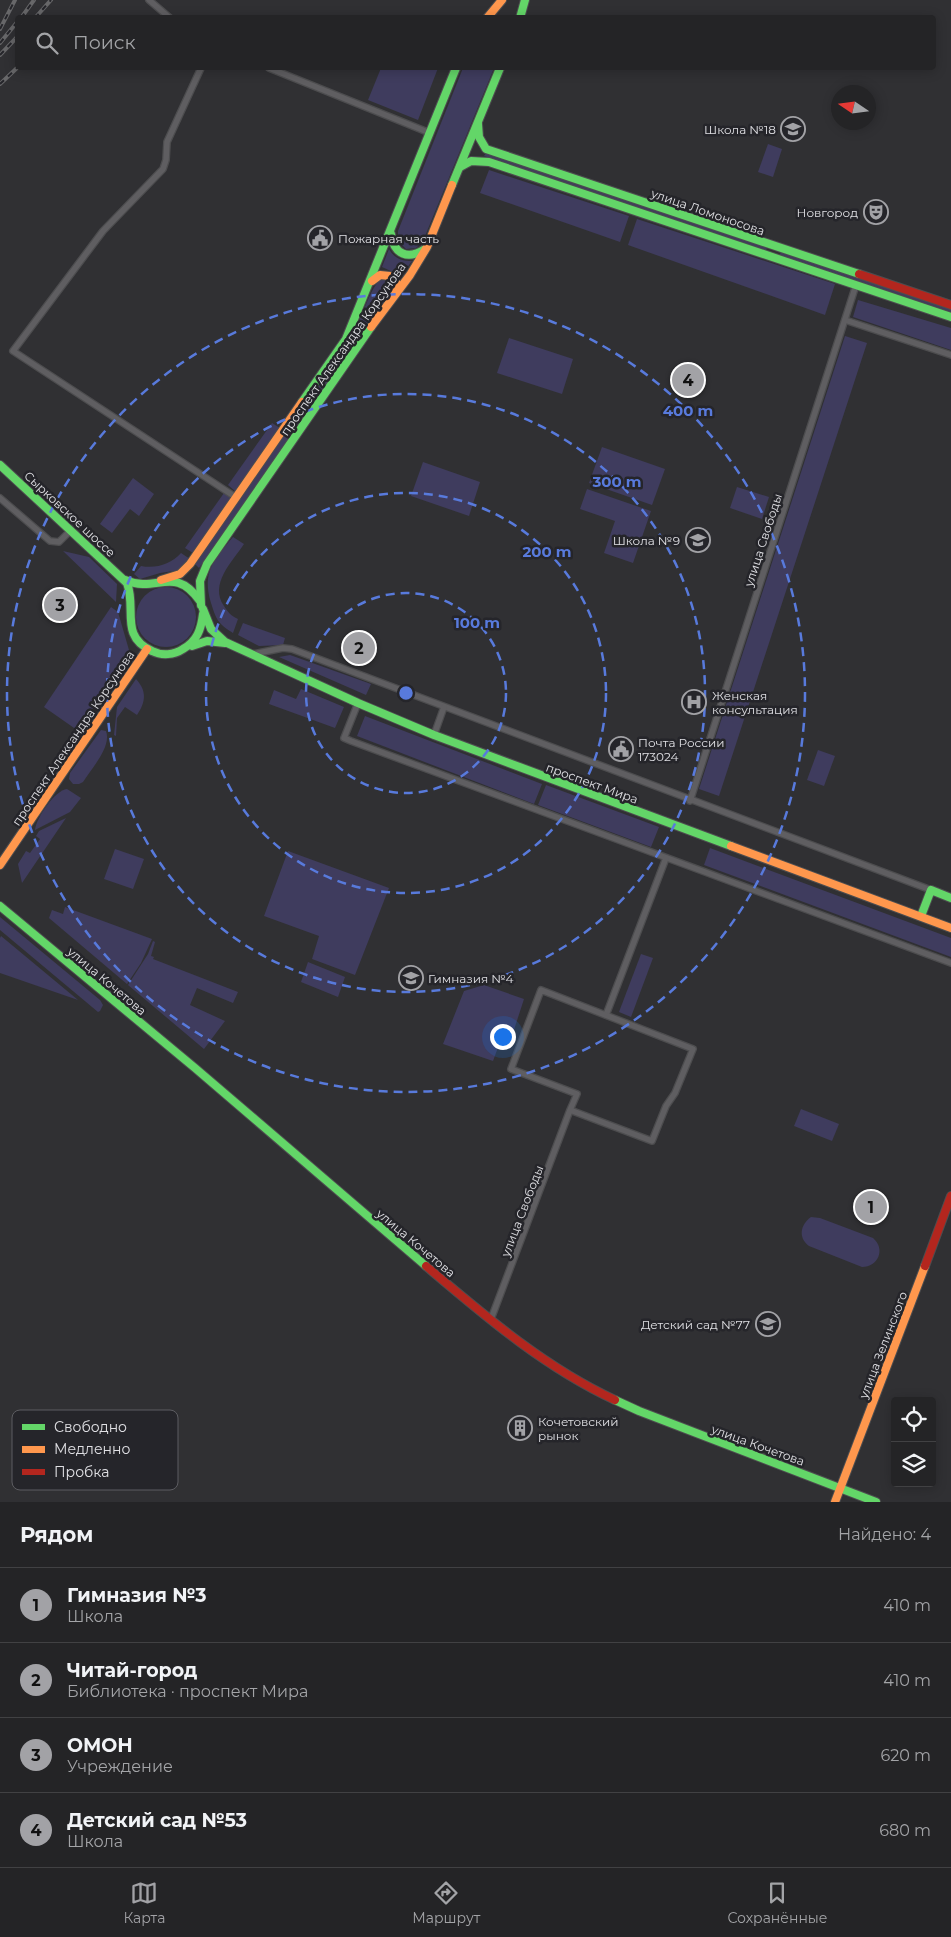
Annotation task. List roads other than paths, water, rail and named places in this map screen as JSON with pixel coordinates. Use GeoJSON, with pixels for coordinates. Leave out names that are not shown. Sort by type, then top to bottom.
{"type":"FeatureCollection","features":[{"type":"Feature","properties":{"kind":"main road"},"geometry":{"type":"LineString","coordinates":[[494,9],[496,0]]}},
{"type":"Feature","properties":{"kind":"main road"},"geometry":{"type":"LineString","coordinates":[[491,15],[502,0]]}},
{"type":"Feature","properties":{"kind":"main road"},"geometry":{"type":"LineString","coordinates":[[521,15],[525,0]]}},
{"type":"Feature","properties":{"kind":"main road","name":"проспект Александра Корсунова"},"geometry":{"type":"LineString","coordinates":[[157,581],[175,577],[184,571],[237,498],[342,345],[358,315],[455,70]]}},
{"type":"Feature","properties":{"kind":"main road","name":"проспект Александра Корсунова"},"geometry":{"type":"LineString","coordinates":[[202,607],[200,581],[207,564],[427,247],[499,70]]}},
{"type":"Feature","properties":{"kind":"main road"},"geometry":{"type":"LineString","coordinates":[[460,166],[472,161],[482,160],[480,154],[486,149],[479,137],[478,122]]}},
{"type":"Feature","properties":{"kind":"main road","name":"улица Ломоносова"},"geometry":{"type":"LineString","coordinates":[[486,149],[951,305]]}},
{"type":"Feature","properties":{"kind":"main road","name":"улица Ломоносова"},"geometry":{"type":"LineString","coordinates":[[482,160],[951,317]]}},
{"type":"Feature","properties":{"kind":"main road"},"geometry":{"type":"LineString","coordinates":[[392,229],[392,244],[403,254],[411,256],[418,254],[427,247]]}},
{"type":"Feature","properties":{"kind":"main road"},"geometry":{"type":"LineString","coordinates":[[771,257],[775,246]]}},
{"type":"Feature","properties":{"kind":"main road"},"geometry":{"type":"LineString","coordinates":[[368,287],[376,277],[385,274],[394,279],[397,284],[395,294]]}},
{"type":"Feature","properties":{"kind":"main road","name":"Сырковское шоссе"},"geometry":{"type":"LineString","coordinates":[[0,465],[125,580]]}},
{"type":"Feature","properties":{"kind":"main road"},"geometry":{"type":"LineString","coordinates":[[125,580],[135,585],[157,581],[175,581],[194,592],[202,607],[202,629],[195,641],[185,649],[166,654],[147,649],[134,635],[129,615],[131,594],[125,580]]}},
{"type":"Feature","properties":{"kind":"main road"},"geometry":{"type":"LineString","coordinates":[[129,615],[130,608],[139,593],[157,581]]}},
{"type":"Feature","properties":{"kind":"main road","name":"проспект Мира"},"geometry":{"type":"LineString","coordinates":[[202,607],[211,629],[232,646],[358,703],[434,735],[951,928]]}},
{"type":"Feature","properties":{"kind":"main road","name":"проспект Мира"},"geometry":{"type":"LineString","coordinates":[[185,649],[207,641],[232,646]]}},
{"type":"Feature","properties":{"kind":"main road","name":"проспект Александра Корсунова"},"geometry":{"type":"LineString","coordinates":[[0,865],[147,649]]}},
{"type":"Feature","properties":{"kind":"main road"},"geometry":{"type":"LineString","coordinates":[[921,916],[931,890],[951,898]]}},
{"type":"Feature","properties":{"kind":"main road","name":"улица Кочетова"},"geometry":{"type":"LineString","coordinates":[[0,906],[195,1068],[362,1213],[490,1320],[542,1359],[585,1386],[607,1397],[707,1438],[876,1502]]}},
{"type":"Feature","properties":{"kind":"main road","name":"улица Зелинского"},"geometry":{"type":"LineString","coordinates":[[835,1502],[951,1196]]}},
{"type":"Feature","properties":{"kind":"street"},"geometry":{"type":"LineString","coordinates":[[149,0],[166,15]]}},
{"type":"Feature","properties":{"kind":"street"},"geometry":{"type":"LineString","coordinates":[[200,70],[167,142],[166,160],[163,169],[103,231],[13,351],[237,498]]}},
{"type":"Feature","properties":{"kind":"street"},"geometry":{"type":"LineString","coordinates":[[274,70],[430,133]]}},
{"type":"Feature","properties":{"kind":"street","name":"улица Свободы"},"geometry":{"type":"LineString","coordinates":[[690,801],[856,285]]}},
{"type":"Feature","properties":{"kind":"street"},"geometry":{"type":"LineString","coordinates":[[844,320],[951,355]]}},
{"type":"Feature","properties":{"kind":"street"},"geometry":{"type":"LineString","coordinates":[[0,498],[50,541],[59,542],[71,530]]}},
{"type":"Feature","properties":{"kind":"street"},"geometry":{"type":"LineString","coordinates":[[251,654],[283,648],[292,649],[690,801],[931,890]]}},
{"type":"Feature","properties":{"kind":"street"},"geometry":{"type":"LineString","coordinates":[[358,703],[344,738],[951,963]]}},
{"type":"Feature","properties":{"kind":"street"},"geometry":{"type":"LineString","coordinates":[[434,735],[444,707]]}},
{"type":"Feature","properties":{"kind":"street"},"geometry":{"type":"LineString","coordinates":[[606,1015],[666,858]]}},
{"type":"Feature","properties":{"kind":"street","name":"улица Свободы"},"geometry":{"type":"LineString","coordinates":[[490,1320],[570,1110],[577,1094],[511,1069],[541,990],[693,1049],[652,1141],[570,1110]]}},
{"type":"Feature","properties":{"kind":"railway"},"geometry":{"type":"LineString","coordinates":[[0,29],[15,0]]}},
{"type":"Feature","properties":{"kind":"railway"},"geometry":{"type":"LineString","coordinates":[[23,15],[34,0]]}},
{"type":"Feature","properties":{"kind":"railway"},"geometry":{"type":"LineString","coordinates":[[38,15],[51,0]]}},
{"type":"Feature","properties":{"kind":"railway"},"geometry":{"type":"LineString","coordinates":[[0,43],[15,25]]}},
{"type":"Feature","properties":{"kind":"railway"},"geometry":{"type":"LineString","coordinates":[[0,55],[15,39]]}},
{"type":"Feature","properties":{"kind":"railway"},"geometry":{"type":"LineString","coordinates":[[0,84],[15,70]]}},
{"type":"Feature","properties":{"kind":"place","name":"Школа №18"},"geometry":{"type":"Point","coordinates":[793,129]}},
{"type":"Feature","properties":{"kind":"place","name":"Новгород"},"geometry":{"type":"Point","coordinates":[876,212]}},
{"type":"Feature","properties":{"kind":"place","name":"Пожарная часть"},"geometry":{"type":"Point","coordinates":[320,238]}},
{"type":"Feature","properties":{"kind":"place","name":"Детский сад №53"},"geometry":{"type":"Point","coordinates":[688,380]}},
{"type":"Feature","properties":{"kind":"place","name":"Школа №9"},"geometry":{"type":"Point","coordinates":[698,540]}},
{"type":"Feature","properties":{"kind":"place","name":"ОМОН"},"geometry":{"type":"Point","coordinates":[60,605]}},
{"type":"Feature","properties":{"kind":"place","name":"Читай-город"},"geometry":{"type":"Point","coordinates":[359,648]}},
{"type":"Feature","properties":{"kind":"place","name":"Женская консультация"},"geometry":{"type":"Point","coordinates":[694,702]}},
{"type":"Feature","properties":{"kind":"place","name":"Почта России 173024"},"geometry":{"type":"Point","coordinates":[621,749]}},
{"type":"Feature","properties":{"kind":"place","name":"Гимназия №4"},"geometry":{"type":"Point","coordinates":[411,978]}},
{"type":"Feature","properties":{"kind":"place","name":"Гимназия №3"},"geometry":{"type":"Point","coordinates":[871,1207]}},
{"type":"Feature","properties":{"kind":"place","name":"Детский сад №77"},"geometry":{"type":"Point","coordinates":[768,1324]}},
{"type":"Feature","properties":{"kind":"place","name":"Кочетовский рынок"},"geometry":{"type":"Point","coordinates":[520,1428]}}]}
